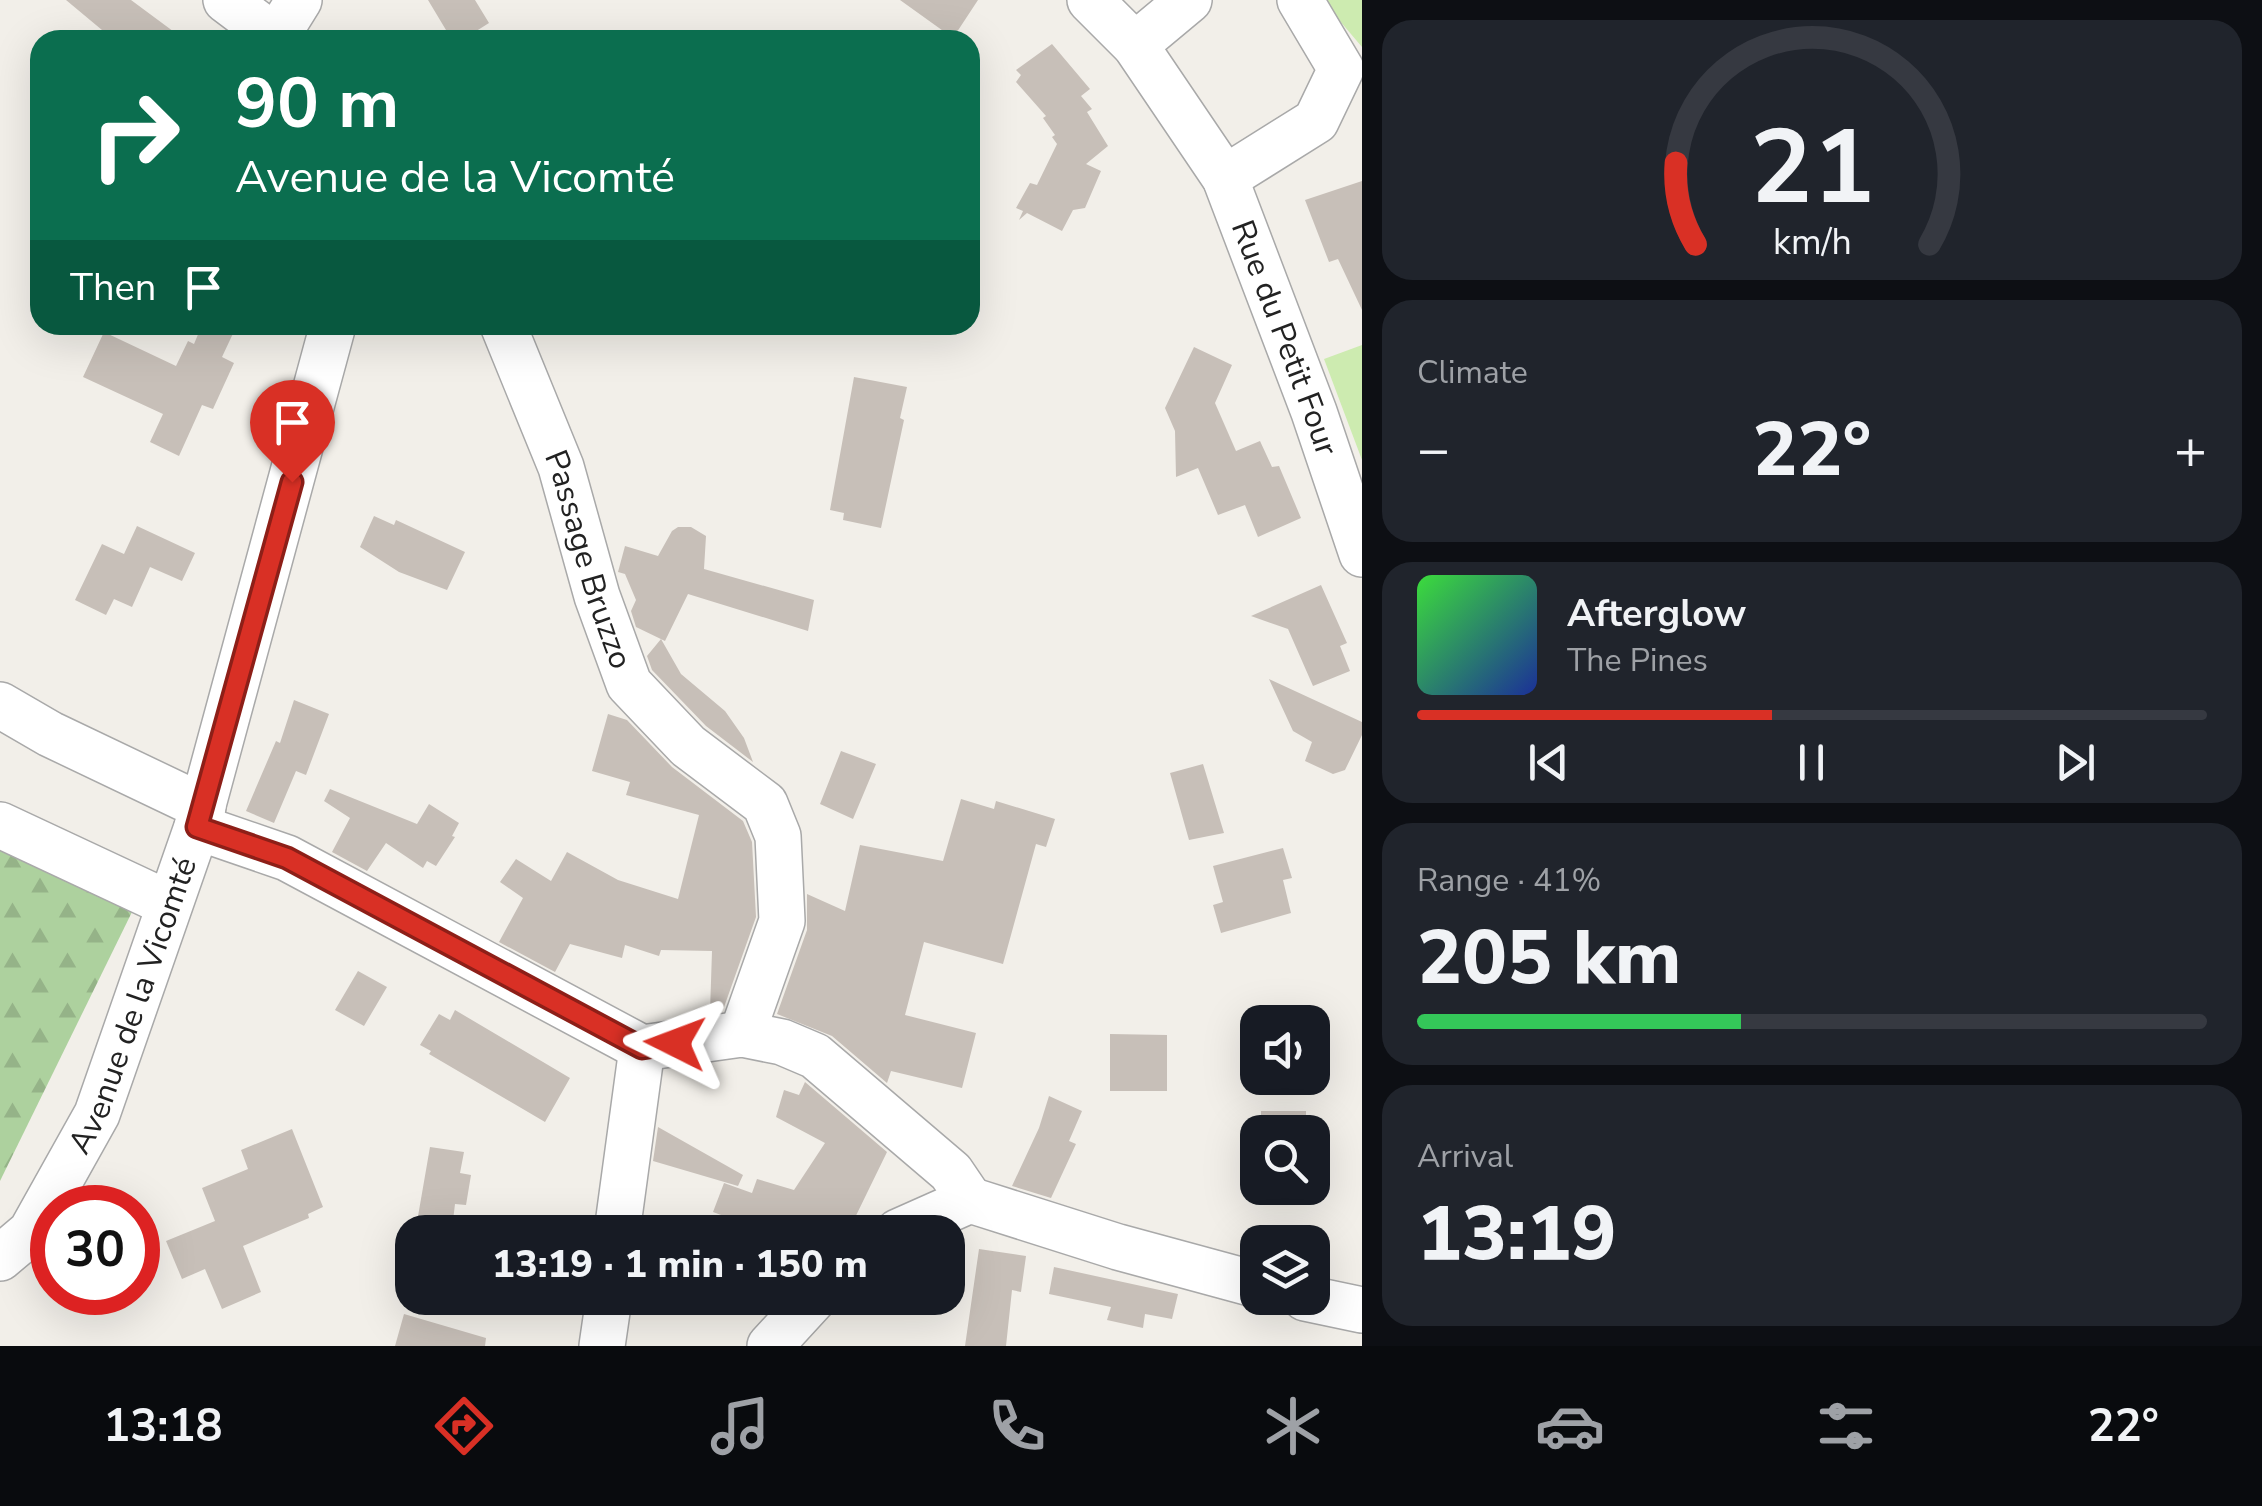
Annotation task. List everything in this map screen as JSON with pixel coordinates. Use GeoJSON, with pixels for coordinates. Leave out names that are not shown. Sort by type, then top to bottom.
{"type":"FeatureCollection","features":[{"type":"Feature","properties":{"kind":"street"},"geometry":{"type":"LineString","coordinates":[[226,0],[285,26]]}},
{"type":"Feature","properties":{"kind":"street","name":"Rue du Petit Four"},"geometry":{"type":"LineString","coordinates":[[1090,0],[1135,45],[1225,178],[1314,412],[1362,554]]}},
{"type":"Feature","properties":{"kind":"street"},"geometry":{"type":"LineString","coordinates":[[1135,45],[1189,0]]}},
{"type":"Feature","properties":{"kind":"street","name":"Rue du Petit Four"},"geometry":{"type":"LineString","coordinates":[[1225,178],[1316,121],[1340,69],[1300,0]]}},
{"type":"Feature","properties":{"kind":"street","name":"Avenue de la Vicomté"},"geometry":{"type":"LineString","coordinates":[[0,1258],[31,1232],[97,1114],[200,817],[331,335]]}},
{"type":"Feature","properties":{"kind":"street","name":"Passage Bruzzo"},"geometry":{"type":"LineString","coordinates":[[507,335],[560,468],[597,596],[629,684],[688,746],[765,804],[778,836],[782,922],[742,1034]]}},
{"type":"Feature","properties":{"kind":"street"},"geometry":{"type":"LineString","coordinates":[[0,704],[200,817],[287,858],[642,1048],[742,1034],[782,1042],[815,1056],[951,1172],[970,1200],[1240,1280]]}},
{"type":"Feature","properties":{"kind":"street"},"geometry":{"type":"LineString","coordinates":[[0,825],[169,904]]}},
{"type":"Feature","properties":{"kind":"street"},"geometry":{"type":"LineString","coordinates":[[619,1215],[642,1048]]}},
{"type":"Feature","properties":{"kind":"street"},"geometry":{"type":"LineString","coordinates":[[936,1215],[970,1200]]}},
{"type":"Feature","properties":{"kind":"street"},"geometry":{"type":"LineString","coordinates":[[1330,1303],[1362,1310]]}},
{"type":"Feature","properties":{"kind":"street"},"geometry":{"type":"LineString","coordinates":[[602,1346],[607,1315]]}},
{"type":"Feature","properties":{"kind":"street"},"geometry":{"type":"LineString","coordinates":[[770,1346],[798,1315]]}},
{"type":"Feature","properties":{"kind":"green space"},"geometry":{"type":"Polygon","coordinates":[[[1322,0],[1362,0],[1362,47],[1322,0]]]}},
{"type":"Feature","properties":{"kind":"green space"},"geometry":{"type":"Polygon","coordinates":[[[1362,345],[1362,460],[1324,359],[1362,345]]]}},
{"type":"Feature","properties":{"kind":"green space"},"geometry":{"type":"Polygon","coordinates":[[[0,848],[132,912],[0,1181],[0,848]]]}},
{"type":"Feature","properties":{"kind":"building"},"geometry":{"type":"Polygon","coordinates":[[[66,0],[131,0],[172,30],[102,30],[66,0]]]}},
{"type":"Feature","properties":{"kind":"building"},"geometry":{"type":"Polygon","coordinates":[[[428,0],[475,0],[489,23],[478,30],[446,30],[428,0]]]}},
{"type":"Feature","properties":{"kind":"building"},"geometry":{"type":"Polygon","coordinates":[[[900,0],[978,0],[958,30],[942,30],[900,0]]]}},
{"type":"Feature","properties":{"kind":"building"},"geometry":{"type":"Polygon","coordinates":[[[1052,44],[1090,89],[1081,96],[1092,109],[1087,112],[1108,146],[1086,164],[1101,171],[1085,208],[1073,210],[1062,231],[1027,213],[1019,220],[1023,211],[1016,208],[1030,183],[1037,185],[1057,144],[1043,118],[1046,116],[1016,82],[1021,75],[1016,70],[1052,44]]]}},
{"type":"Feature","properties":{"kind":"building"},"geometry":{"type":"Polygon","coordinates":[[[1362,181],[1362,310],[1338,259],[1329,262],[1305,200],[1362,181]]]}},
{"type":"Feature","properties":{"kind":"building"},"geometry":{"type":"Polygon","coordinates":[[[103,335],[110,335],[176,366],[188,341],[194,344],[198,335],[232,335],[222,357],[234,363],[213,409],[202,405],[179,456],[150,442],[163,414],[83,377],[103,335]]]}},
{"type":"Feature","properties":{"kind":"building"},"geometry":{"type":"Polygon","coordinates":[[[1194,347],[1232,365],[1215,403],[1236,451],[1260,441],[1272,467],[1279,466],[1301,518],[1258,537],[1245,505],[1218,515],[1198,468],[1176,477],[1175,431],[1165,408],[1194,347]]]}},
{"type":"Feature","properties":{"kind":"building"},"geometry":{"type":"Polygon","coordinates":[[[854,377],[907,387],[900,418],[904,420],[881,528],[843,520],[844,513],[830,510],[854,377]]]}},
{"type":"Feature","properties":{"kind":"building"},"geometry":{"type":"Polygon","coordinates":[[[374,516],[394,525],[396,520],[465,552],[447,590],[399,572],[360,547],[374,516]]]}},
{"type":"Feature","properties":{"kind":"building"},"geometry":{"type":"Polygon","coordinates":[[[137,526],[195,553],[182,581],[150,567],[132,607],[114,599],[106,615],[75,600],[102,544],[124,554],[137,526]]]}},
{"type":"Feature","properties":{"kind":"building"},"geometry":{"type":"Polygon","coordinates":[[[678,527],[691,527],[706,536],[704,569],[814,600],[808,631],[688,594],[665,641],[636,627],[631,611],[636,600],[625,574],[618,572],[625,546],[658,556],[678,527]]]}},
{"type":"Feature","properties":{"kind":"building"},"geometry":{"type":"Polygon","coordinates":[[[1321,585],[1347,643],[1340,646],[1350,671],[1313,686],[1288,629],[1251,616],[1321,585]]]}},
{"type":"Feature","properties":{"kind":"building"},"geometry":{"type":"Polygon","coordinates":[[[661,639],[681,674],[725,711],[744,738],[753,762],[706,726],[652,670],[647,656],[661,639]]]}},
{"type":"Feature","properties":{"kind":"building"},"geometry":{"type":"Polygon","coordinates":[[[1269,679],[1362,722],[1362,735],[1345,770],[1333,774],[1305,761],[1312,742],[1293,731],[1269,679]]]}},
{"type":"Feature","properties":{"kind":"building"},"geometry":{"type":"Polygon","coordinates":[[[294,700],[329,714],[306,775],[296,771],[274,823],[246,811],[276,741],[280,743],[294,700]]]}},
{"type":"Feature","properties":{"kind":"building"},"geometry":{"type":"Polygon","coordinates":[[[608,714],[627,720],[672,767],[743,821],[752,842],[756,917],[723,1010],[710,1012],[712,951],[661,950],[659,956],[625,945],[622,958],[570,944],[555,972],[499,942],[523,898],[500,882],[516,859],[551,881],[567,852],[618,880],[678,899],[699,815],[626,795],[630,782],[592,771],[608,714]]]}},
{"type":"Feature","properties":{"kind":"building"},"geometry":{"type":"Polygon","coordinates":[[[841,751],[876,764],[853,819],[820,804],[841,751]]]}},
{"type":"Feature","properties":{"kind":"building"},"geometry":{"type":"Polygon","coordinates":[[[1203,764],[1224,833],[1189,840],[1170,773],[1203,764]]]}},
{"type":"Feature","properties":{"kind":"building"},"geometry":{"type":"Polygon","coordinates":[[[330,789],[417,824],[429,804],[459,823],[452,836],[455,837],[436,866],[427,861],[423,868],[386,843],[367,871],[332,852],[350,818],[324,801],[330,789]]]}},
{"type":"Feature","properties":{"kind":"building"},"geometry":{"type":"Polygon","coordinates":[[[961,799],[994,809],[996,801],[1055,819],[1046,847],[1036,844],[1003,964],[924,942],[905,1015],[976,1033],[962,1088],[891,1071],[887,1083],[832,1036],[777,1014],[807,930],[807,894],[845,911],[860,845],[943,861],[961,799]]]}},
{"type":"Feature","properties":{"kind":"building"},"geometry":{"type":"Polygon","coordinates":[[[1283,848],[1292,878],[1283,880],[1291,913],[1221,933],[1213,905],[1223,902],[1213,866],[1283,848]]]}},
{"type":"Feature","properties":{"kind":"building"},"geometry":{"type":"Polygon","coordinates":[[[358,971],[387,987],[364,1026],[335,1010],[358,971]]]}},
{"type":"Feature","properties":{"kind":"building"},"geometry":{"type":"Polygon","coordinates":[[[455,1010],[570,1078],[545,1122],[420,1045],[439,1014],[450,1020],[455,1010]]]}},
{"type":"Feature","properties":{"kind":"building"},"geometry":{"type":"Polygon","coordinates":[[[1110,1034],[1167,1035],[1167,1091],[1110,1091],[1110,1034]]]}},
{"type":"Feature","properties":{"kind":"building"},"geometry":{"type":"Polygon","coordinates":[[[805,1082],[887,1152],[856,1215],[713,1212],[724,1183],[752,1193],[757,1179],[794,1190],[825,1143],[776,1117],[784,1090],[799,1095],[805,1082]]]}},
{"type":"Feature","properties":{"kind":"building"},"geometry":{"type":"Polygon","coordinates":[[[1049,1096],[1082,1111],[1069,1141],[1076,1144],[1051,1198],[1012,1186],[1049,1096]]]}},
{"type":"Feature","properties":{"kind":"building"},"geometry":{"type":"Polygon","coordinates":[[[1261,1111],[1306,1111],[1306,1115],[1261,1115],[1261,1111]]]}},
{"type":"Feature","properties":{"kind":"building"},"geometry":{"type":"Polygon","coordinates":[[[658,1127],[743,1175],[738,1186],[653,1161],[658,1127]]]}},
{"type":"Feature","properties":{"kind":"building"},"geometry":{"type":"Polygon","coordinates":[[[292,1129],[323,1207],[308,1214],[309,1218],[243,1246],[261,1292],[222,1309],[205,1269],[182,1279],[166,1241],[215,1221],[202,1188],[248,1169],[241,1150],[292,1129]]]}},
{"type":"Feature","properties":{"kind":"building"},"geometry":{"type":"Polygon","coordinates":[[[430,1147],[464,1152],[460,1173],[471,1175],[466,1205],[455,1204],[454,1215],[418,1215],[430,1147]]]}},
{"type":"Feature","properties":{"kind":"building"},"geometry":{"type":"Polygon","coordinates":[[[979,1249],[1026,1256],[1021,1292],[1012,1290],[1006,1346],[965,1346],[979,1249]]]}},
{"type":"Feature","properties":{"kind":"building"},"geometry":{"type":"Polygon","coordinates":[[[1054,1267],[1178,1294],[1172,1319],[1145,1314],[1143,1328],[1107,1320],[1111,1307],[1049,1294],[1054,1267]]]}},
{"type":"Feature","properties":{"kind":"building"},"geometry":{"type":"Polygon","coordinates":[[[404,1315],[486,1338],[485,1346],[395,1346],[404,1315]]]}},
{"type":"Feature","properties":{"kind":"route"},"geometry":{"type":"LineString","coordinates":[[292,482],[197,827],[287,858],[642,1048],[675,1043]]}}]}
